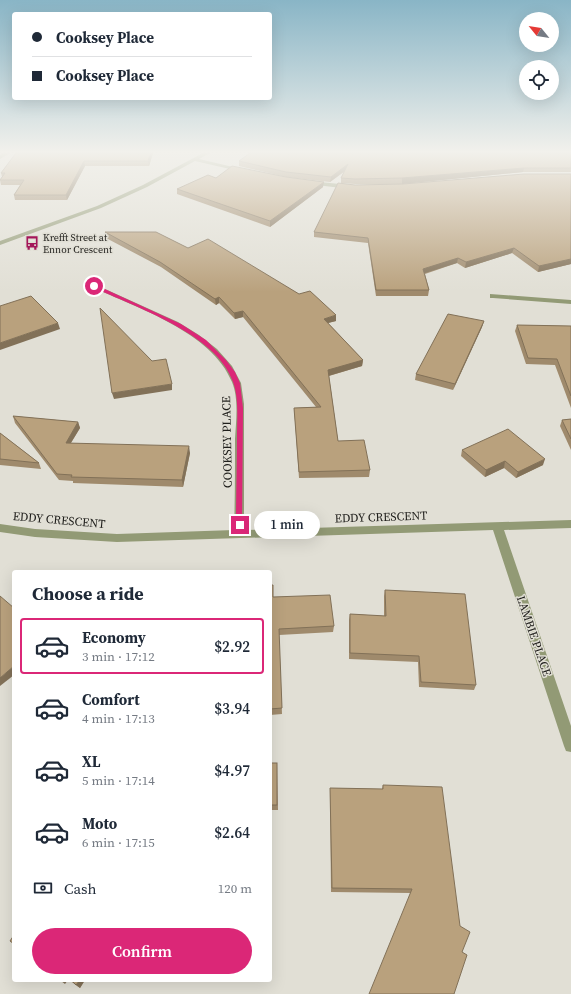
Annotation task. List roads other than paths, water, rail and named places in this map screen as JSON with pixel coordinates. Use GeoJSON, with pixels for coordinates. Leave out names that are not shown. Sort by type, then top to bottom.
{"type":"FeatureCollection","features":[{"type":"Feature","properties":{"kind":"street"},"geometry":{"type":"LineString","coordinates":[[0,242],[99,207],[116,199]]}},
{"type":"Feature","properties":{"kind":"street"},"geometry":{"type":"LineString","coordinates":[[0,235],[7,240]]}},
{"type":"Feature","properties":{"kind":"street","name":"COOKSEY PLACE"},"geometry":{"type":"LineString","coordinates":[[94,286],[179,326],[205,342],[224,361],[232,372],[237,383],[240,408],[240,534]]}},
{"type":"Feature","properties":{"kind":"street"},"geometry":{"type":"LineString","coordinates":[[494,296],[571,302]]}},
{"type":"Feature","properties":{"kind":"street","name":"EDDY CRESCENT"},"geometry":{"type":"LineString","coordinates":[[0,528],[35,533],[117,538],[571,524]]}},
{"type":"Feature","properties":{"kind":"street","name":"LAMBIE PLACE"},"geometry":{"type":"LineString","coordinates":[[497,526],[571,746]]}},
{"type":"Feature","properties":{"kind":"place","name":"Krefft Street at Ennor Crescent"},"geometry":{"type":"Point","coordinates":[32,243]}}]}
